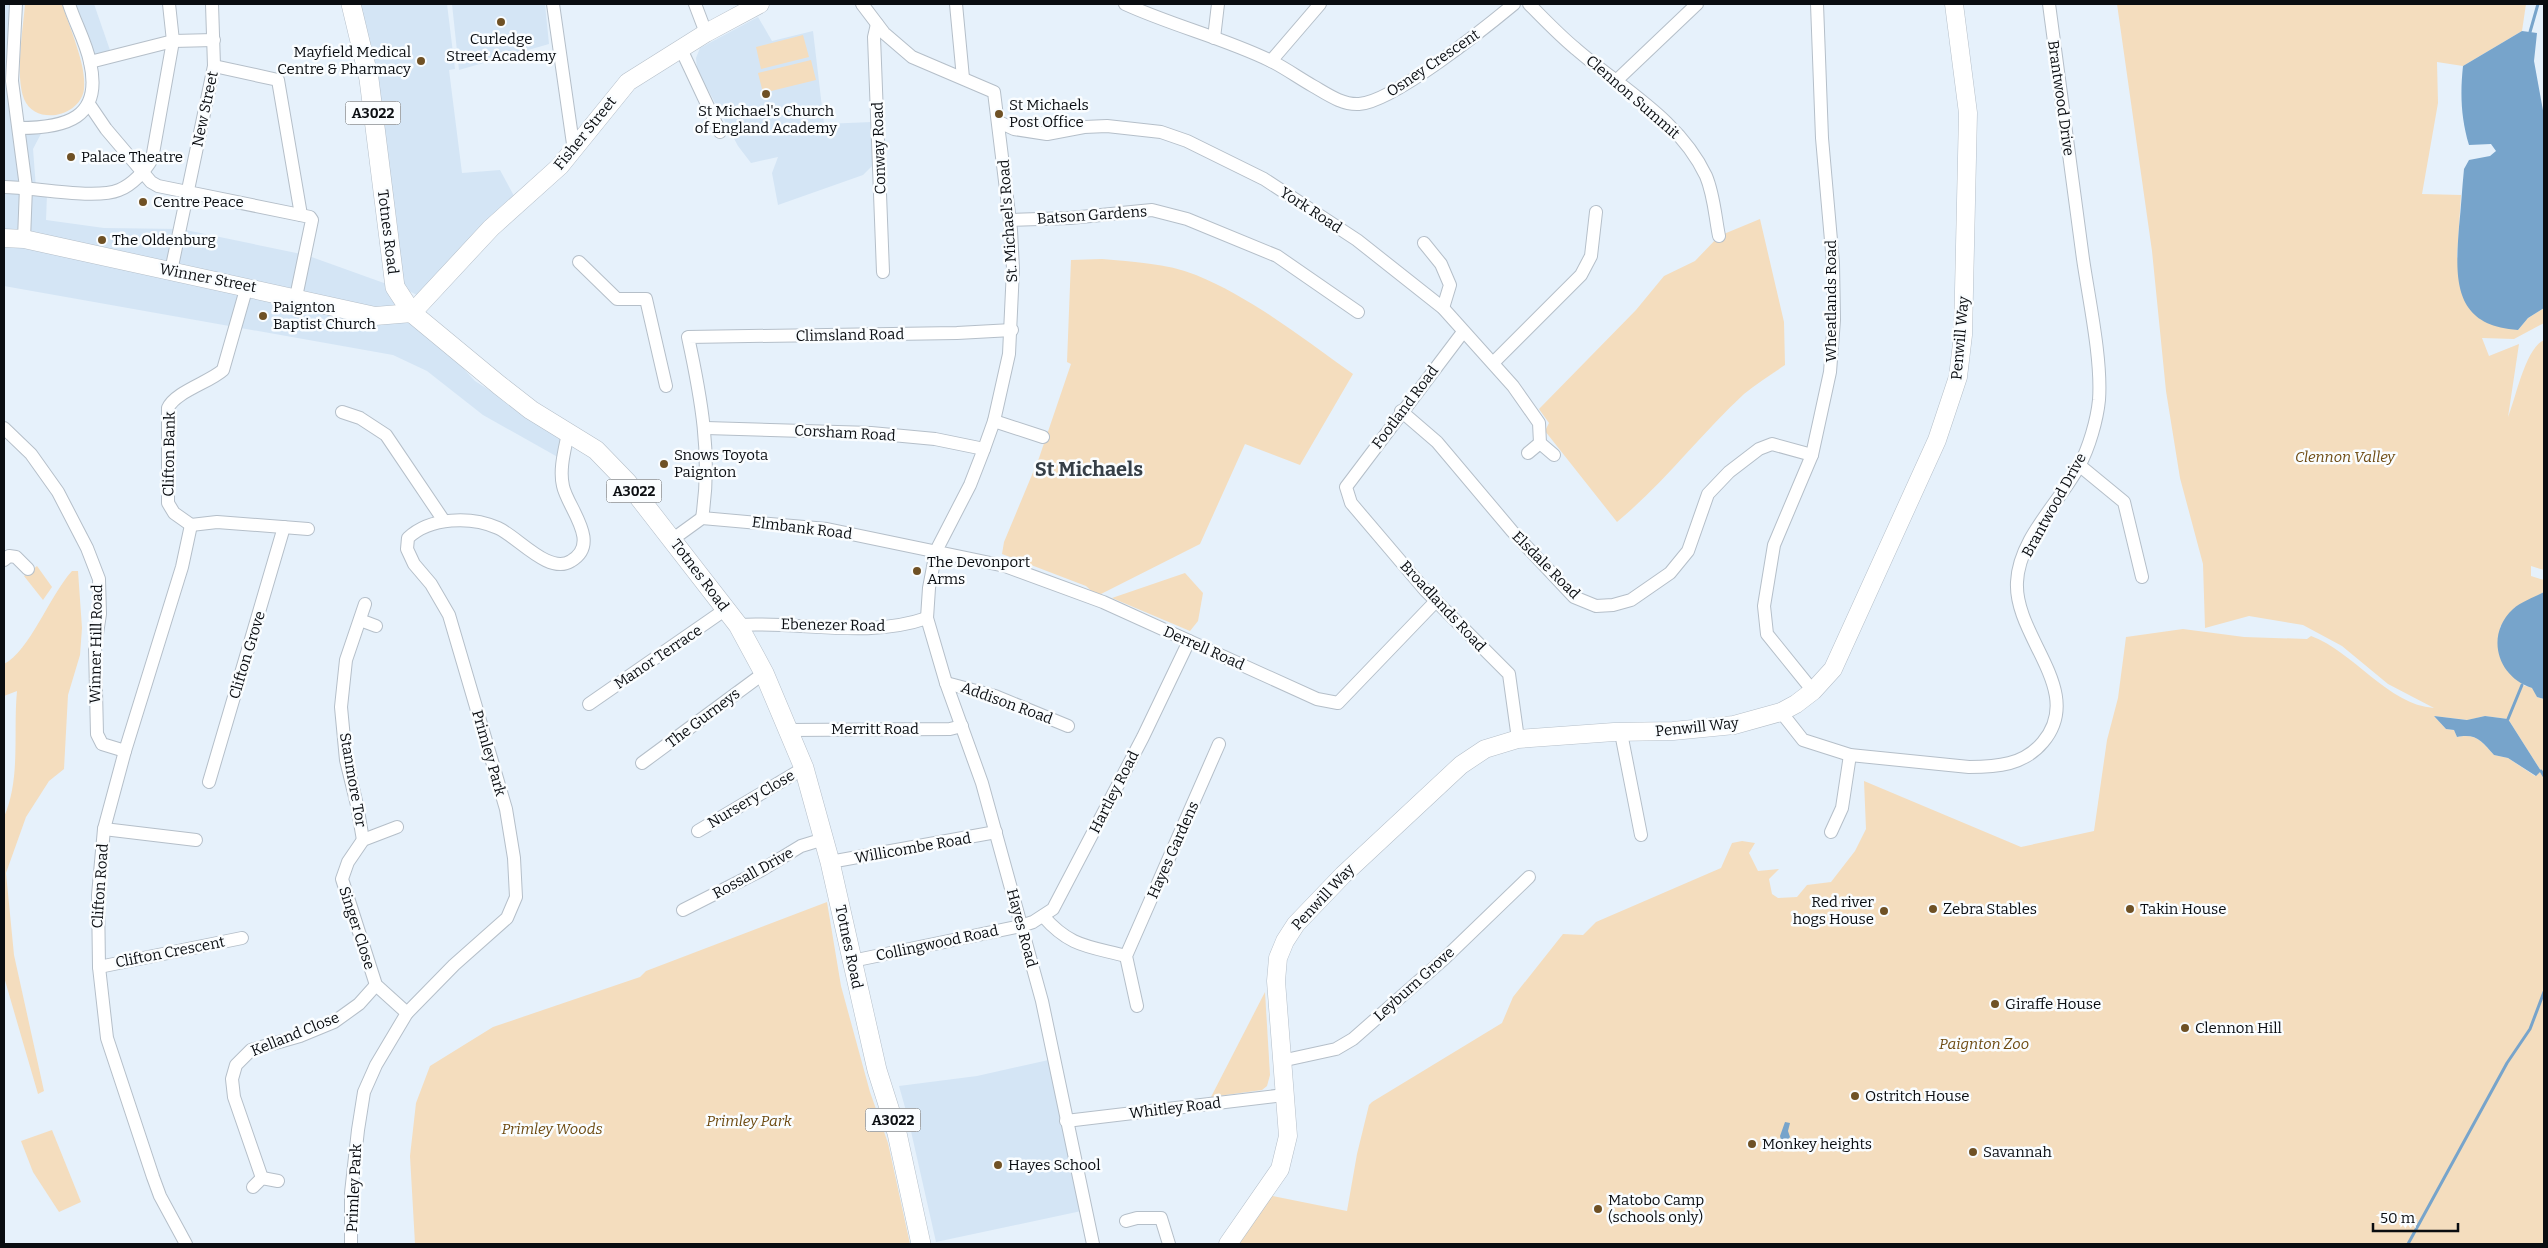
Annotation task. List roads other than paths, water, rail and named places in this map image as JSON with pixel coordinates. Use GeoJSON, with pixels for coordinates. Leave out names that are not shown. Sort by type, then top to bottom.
{"type":"FeatureCollection","features":[{"type":"Feature","properties":{"kind":"main road","name":"Totnes Road"},"geometry":{"type":"LineString","coordinates":[[351,4],[369,79],[395,287],[412,312],[531,410],[596,450],[627,482],[738,625],[764,673],[804,768],[824,839],[877,1070],[898,1133],[922,1244]]}},
{"type":"Feature","properties":{"kind":"street"},"geometry":{"type":"LineString","coordinates":[[16,4],[8,81],[19,128],[26,187],[24,239]]}},
{"type":"Feature","properties":{"kind":"street"},"geometry":{"type":"LineString","coordinates":[[19,128],[60,125],[76,117],[89,104],[92,85],[90,62],[69,4]]}},
{"type":"Feature","properties":{"kind":"street"},"geometry":{"type":"LineString","coordinates":[[4,187],[26,187],[84,194],[119,190],[144,172],[152,159],[173,41],[169,4]]}},
{"type":"Feature","properties":{"kind":"street","name":"New Street"},"geometry":{"type":"LineString","coordinates":[[171,271],[214,66],[212,4]]}},
{"type":"Feature","properties":{"kind":"street"},"geometry":{"type":"LineString","coordinates":[[553,4],[574,151]]}},
{"type":"Feature","properties":{"kind":"street"},"geometry":{"type":"LineString","coordinates":[[695,4],[706,33]]}},
{"type":"Feature","properties":{"kind":"street","name":"Fisher Street"},"geometry":{"type":"LineString","coordinates":[[412,312],[491,228],[536,189],[574,151],[628,82],[706,33],[760,4]]}},
{"type":"Feature","properties":{"kind":"street","name":"St. Michael's Road"},"geometry":{"type":"LineString","coordinates":[[862,4],[877,24],[898,46],[912,57],[994,92],[1010,220],[1013,264],[1010,354],[994,420],[984,449],[970,485],[936,551],[929,588],[927,618]]}},
{"type":"Feature","properties":{"kind":"street"},"geometry":{"type":"LineString","coordinates":[[956,4],[963,78]]}},
{"type":"Feature","properties":{"kind":"street","name":"Osney Crescent"},"geometry":{"type":"LineString","coordinates":[[1125,4],[1161,20],[1214,38],[1271,61],[1341,101],[1358,104],[1376,101],[1399,88],[1482,30],[1514,4]]}},
{"type":"Feature","properties":{"kind":"street"},"geometry":{"type":"LineString","coordinates":[[1214,38],[1218,4]]}},
{"type":"Feature","properties":{"kind":"street"},"geometry":{"type":"LineString","coordinates":[[1271,61],[1320,4]]}},
{"type":"Feature","properties":{"kind":"street","name":"Clennon Summit"},"geometry":{"type":"LineString","coordinates":[[1529,4],[1576,49],[1617,80],[1680,136],[1696,159],[1711,190],[1719,236]]}},
{"type":"Feature","properties":{"kind":"street"},"geometry":{"type":"LineString","coordinates":[[1617,80],[1697,4]]}},
{"type":"Feature","properties":{"kind":"street","name":"Wheatlands Road"},"geometry":{"type":"LineString","coordinates":[[1813,691],[1767,634],[1764,606],[1774,544],[1812,455],[1830,372],[1834,320],[1830,205],[1822,138],[1817,4]]}},
{"type":"Feature","properties":{"kind":"street","name":"Penwill Way"},"geometry":{"type":"LineString","coordinates":[[1228,1244],[1284,1161],[1288,1136],[1276,981],[1278,958],[1296,924],[1380,839],[1461,765],[1485,749],[1518,739],[1621,732],[1673,731],[1734,725],[1781,712],[1796,704],[1813,691],[1833,669],[1937,440],[1958,378],[1963,335],[1968,113],[1954,4]]}},
{"type":"Feature","properties":{"kind":"street","name":"Brantwood Drive"},"geometry":{"type":"LineString","coordinates":[[1781,712],[1803,740],[1850,754],[1896,761],[1989,767],[2025,758],[2048,736],[2055,724],[2057,699],[2048,669],[2029,633],[2018,601],[2017,580],[2033,535],[2080,466],[2099,401],[2090,303],[2049,4]]}},
{"type":"Feature","properties":{"kind":"street","name":"Conway Road"},"geometry":{"type":"LineString","coordinates":[[877,24],[874,36],[883,272]]}},
{"type":"Feature","properties":{"kind":"street"},"geometry":{"type":"LineString","coordinates":[[90,62],[173,41],[214,40]]}},
{"type":"Feature","properties":{"kind":"street"},"geometry":{"type":"LineString","coordinates":[[681,49],[720,132]]}},
{"type":"Feature","properties":{"kind":"street"},"geometry":{"type":"LineString","coordinates":[[214,66],[278,80],[301,215]]}},
{"type":"Feature","properties":{"kind":"street"},"geometry":{"type":"LineString","coordinates":[[89,104],[106,129],[151,182],[158,186],[310,217],[312,220],[296,297]]}},
{"type":"Feature","properties":{"kind":"street","name":"York Road"},"geometry":{"type":"LineString","coordinates":[[999,122],[1014,129],[1046,134],[1084,127],[1107,126],[1161,132],[1187,141],[1272,184],[1357,240],[1443,308],[1513,386],[1539,423],[1540,443]]}},
{"type":"Feature","properties":{"kind":"street","name":"Batson Gardens"},"geometry":{"type":"LineString","coordinates":[[1010,220],[1070,218],[1152,210],[1187,219],[1277,256],[1358,312]]}},
{"type":"Feature","properties":{"kind":"street"},"geometry":{"type":"LineString","coordinates":[[1493,363],[1581,275],[1591,256],[1596,212]]}},
{"type":"Feature","properties":{"kind":"street","name":"Winner Street"},"geometry":{"type":"LineString","coordinates":[[4,238],[24,239],[247,286],[375,316],[412,312]]}},
{"type":"Feature","properties":{"kind":"street"},"geometry":{"type":"LineString","coordinates":[[1424,243],[1441,264],[1450,285],[1443,308]]}},
{"type":"Feature","properties":{"kind":"street"},"geometry":{"type":"LineString","coordinates":[[579,262],[616,299],[646,299],[666,386]]}},
{"type":"Feature","properties":{"kind":"street","name":"Clifton Bank"},"geometry":{"type":"LineString","coordinates":[[191,525],[174,514],[168,503],[168,408],[171,403],[181,396],[223,370],[247,286]]}},
{"type":"Feature","properties":{"kind":"street","name":"Climsland Road"},"geometry":{"type":"LineString","coordinates":[[706,428],[688,337],[957,334],[1012,330]]}},
{"type":"Feature","properties":{"kind":"street","name":"Footland Road"},"geometry":{"type":"LineString","coordinates":[[1347,483],[1463,332]]}},
{"type":"Feature","properties":{"kind":"street","name":"Elsdale Road"},"geometry":{"type":"LineString","coordinates":[[1401,411],[1437,442],[1475,489],[1574,597],[1596,606],[1613,605],[1631,600],[1670,573],[1688,551],[1708,494],[1729,472],[1759,449],[1772,444],[1812,455]]}},
{"type":"Feature","properties":{"kind":"street"},"geometry":{"type":"LineString","coordinates":[[342,412],[360,418],[386,435],[414,473],[444,520]]}},
{"type":"Feature","properties":{"kind":"street"},"geometry":{"type":"LineString","coordinates":[[994,420],[1043,437]]}},
{"type":"Feature","properties":{"kind":"street","name":"Winner Hill Road"},"geometry":{"type":"LineString","coordinates":[[4,428],[30,454],[58,492],[87,548],[99,579],[100,614],[95,638],[97,734],[102,744],[125,751]]}},
{"type":"Feature","properties":{"kind":"street"},"geometry":{"type":"LineString","coordinates":[[672,539],[702,518],[705,492],[706,428]]}},
{"type":"Feature","properties":{"kind":"street","name":"Corsham Road"},"geometry":{"type":"LineString","coordinates":[[706,428],[871,433],[935,438],[984,449]]}},
{"type":"Feature","properties":{"kind":"street","name":"Primley Park"},"geometry":{"type":"LineString","coordinates":[[351,1244],[351,1194],[364,1092],[376,1065],[407,1013],[454,965],[507,918],[516,897],[514,858],[506,809],[449,615],[432,584],[414,564],[407,549],[408,538],[413,533],[444,520],[463,520],[499,528],[549,562],[565,564],[574,560],[581,550],[583,530],[563,486],[563,460],[568,433]]}},
{"type":"Feature","properties":{"kind":"street"},"geometry":{"type":"LineString","coordinates":[[1528,452],[1540,443],[1554,455]]}},
{"type":"Feature","properties":{"kind":"street"},"geometry":{"type":"LineString","coordinates":[[2080,466],[2124,502],[2142,577]]}},
{"type":"Feature","properties":{"kind":"street","name":"Broadlands Road"},"geometry":{"type":"LineString","coordinates":[[1347,483],[1351,503],[1436,602],[1508,674],[1518,739]]}},
{"type":"Feature","properties":{"kind":"street","name":"Elmbank Road"},"geometry":{"type":"LineString","coordinates":[[702,518],[827,529],[936,551]]}},
{"type":"Feature","properties":{"kind":"street"},"geometry":{"type":"LineString","coordinates":[[191,525],[217,522],[308,529]]}},
{"type":"Feature","properties":{"kind":"street","name":"Clifton Road"},"geometry":{"type":"LineString","coordinates":[[186,1244],[160,1196],[119,1079],[107,1038],[99,967],[98,895],[104,829],[125,751],[182,567],[191,525]]}},
{"type":"Feature","properties":{"kind":"street","name":"Clifton Grove"},"geometry":{"type":"LineString","coordinates":[[209,782],[284,528]]}},
{"type":"Feature","properties":{"kind":"street","name":"Derrell Road"},"geometry":{"type":"LineString","coordinates":[[936,551],[1014,570],[1103,602],[1317,699],[1338,703],[1436,602]]}},
{"type":"Feature","properties":{"kind":"street"},"geometry":{"type":"LineString","coordinates":[[4,560],[9,556],[16,557],[28,569]]}},
{"type":"Feature","properties":{"kind":"street","name":"Stanmore Tor"},"geometry":{"type":"LineString","coordinates":[[363,840],[346,760],[341,707],[346,660],[365,604]]}},
{"type":"Feature","properties":{"kind":"street","name":"Manor Terrace"},"geometry":{"type":"LineString","coordinates":[[589,704],[726,609]]}},
{"type":"Feature","properties":{"kind":"street","name":"Ebenezer Road"},"geometry":{"type":"LineString","coordinates":[[738,625],[878,628],[911,624],[927,618]]}},
{"type":"Feature","properties":{"kind":"street","name":"Hayes Road"},"geometry":{"type":"LineString","coordinates":[[927,618],[946,682],[982,783],[1042,1001],[1093,1244]]}},
{"type":"Feature","properties":{"kind":"street"},"geometry":{"type":"LineString","coordinates":[[360,620],[376,626]]}},
{"type":"Feature","properties":{"kind":"street","name":"Hartley Road"},"geometry":{"type":"LineString","coordinates":[[1021,926],[1053,909],[1143,737],[1189,641]]}},
{"type":"Feature","properties":{"kind":"street","name":"The Gurneys"},"geometry":{"type":"LineString","coordinates":[[642,763],[764,673]]}},
{"type":"Feature","properties":{"kind":"street","name":"Addison Road"},"geometry":{"type":"LineString","coordinates":[[946,682],[995,696],[1068,726]]}},
{"type":"Feature","properties":{"kind":"street","name":"Merritt Road"},"geometry":{"type":"LineString","coordinates":[[788,730],[950,729],[962,726]]}},
{"type":"Feature","properties":{"kind":"street"},"geometry":{"type":"LineString","coordinates":[[1621,732],[1640,835]]}},
{"type":"Feature","properties":{"kind":"street","name":"Hayes Gardens"},"geometry":{"type":"LineString","coordinates":[[1126,956],[1219,744]]}},
{"type":"Feature","properties":{"kind":"street"},"geometry":{"type":"LineString","coordinates":[[1831,832],[1842,808],[1850,754]]}},
{"type":"Feature","properties":{"kind":"street","name":"Nursery Close"},"geometry":{"type":"LineString","coordinates":[[698,831],[804,768]]}},
{"type":"Feature","properties":{"kind":"street"},"geometry":{"type":"LineString","coordinates":[[363,840],[397,827]]}},
{"type":"Feature","properties":{"kind":"street"},"geometry":{"type":"LineString","coordinates":[[104,829],[196,840]]}},
{"type":"Feature","properties":{"kind":"street","name":"Willicombe Road"},"geometry":{"type":"LineString","coordinates":[[830,862],[996,832]]}},
{"type":"Feature","properties":{"kind":"street","name":"Rossall Drive"},"geometry":{"type":"LineString","coordinates":[[683,910],[760,871],[801,846],[824,839]]}},
{"type":"Feature","properties":{"kind":"street","name":"Singer Close"},"geometry":{"type":"LineString","coordinates":[[363,840],[348,862],[342,879],[376,985],[407,1013]]}},
{"type":"Feature","properties":{"kind":"street","name":"Leyburn Grove"},"geometry":{"type":"LineString","coordinates":[[1281,1061],[1336,1049],[1353,1038],[1445,958],[1529,876]]}},
{"type":"Feature","properties":{"kind":"street"},"geometry":{"type":"LineString","coordinates":[[1043,916],[1054,929],[1073,943],[1126,956],[1137,1006]]}},
{"type":"Feature","properties":{"kind":"street","name":"Collingwood Road"},"geometry":{"type":"LineString","coordinates":[[852,960],[1021,926]]}},
{"type":"Feature","properties":{"kind":"street","name":"Clifton Crescent"},"geometry":{"type":"LineString","coordinates":[[99,967],[242,938]]}},
{"type":"Feature","properties":{"kind":"street","name":"Kelland Close"},"geometry":{"type":"LineString","coordinates":[[262,1178],[234,1096],[232,1079],[236,1065],[252,1050],[300,1036],[334,1022],[359,1004],[376,985]]}},
{"type":"Feature","properties":{"kind":"street","name":"Whitley Road"},"geometry":{"type":"LineString","coordinates":[[1066,1121],[1284,1095]]}},
{"type":"Feature","properties":{"kind":"street"},"geometry":{"type":"LineString","coordinates":[[253,1187],[262,1178],[278,1182]]}},
{"type":"Feature","properties":{"kind":"street"},"geometry":{"type":"LineString","coordinates":[[1126,1221],[1137,1218],[1162,1218],[1168,1244]]}},
{"type":"Feature","properties":{"kind":"water"},"geometry":{"type":"Polygon","coordinates":[[[2522,31],[2537,33],[2534,61],[2544,116],[2544,308],[2528,318],[2518,330],[2497,327],[2481,320],[2470,309],[2463,296],[2457,264],[2464,169],[2469,160],[2490,156],[2496,151],[2491,144],[2469,145],[2462,106],[2463,66],[2522,31]]]}},
{"type":"Feature","properties":{"kind":"water"},"geometry":{"type":"Polygon","coordinates":[[[2544,592],[2544,699],[2537,697],[2532,688],[2520,683],[2510,675],[2503,665],[2497,643],[2504,619],[2513,609],[2544,592]]]}},
{"type":"Feature","properties":{"kind":"water"},"geometry":{"type":"Polygon","coordinates":[[[2434,716],[2467,720],[2485,716],[2508,719],[2541,771],[2536,776],[2508,758],[2494,755],[2474,737],[2457,737],[2454,730],[2446,729],[2434,716]]]}},
{"type":"Feature","properties":{"kind":"water"},"geometry":{"type":"Polygon","coordinates":[[[1785,1122],[1790,1123],[1788,1131],[1790,1137],[1787,1141],[1781,1140],[1780,1136],[1785,1122]]]}},
{"type":"Feature","properties":{"kind":"waterway"},"geometry":{"type":"LineString","coordinates":[[2530,32],[2538,4]]}},
{"type":"Feature","properties":{"kind":"waterway"},"geometry":{"type":"LineString","coordinates":[[2508,719],[2522,685]]}},
{"type":"Feature","properties":{"kind":"waterway"},"geometry":{"type":"LineString","coordinates":[[2541,771],[2544,776]]}},
{"type":"Feature","properties":{"kind":"waterway"},"geometry":{"type":"LineString","coordinates":[[2408,1244],[2507,1063],[2530,1029],[2544,992]]}},
{"type":"Feature","properties":{"kind":"place","name":"Curledge Street Academy"},"geometry":{"type":"Point","coordinates":[501,22]}},
{"type":"Feature","properties":{"kind":"place","name":"Mayfield Medical Centre & Pharmacy"},"geometry":{"type":"Point","coordinates":[421,61]}},
{"type":"Feature","properties":{"kind":"place","name":"St Michael's Church of England Academy"},"geometry":{"type":"Point","coordinates":[766,94]}},
{"type":"Feature","properties":{"kind":"place","name":"St Michaels Post Office"},"geometry":{"type":"Point","coordinates":[999,114]}},
{"type":"Feature","properties":{"kind":"place","name":"Palace Theatre"},"geometry":{"type":"Point","coordinates":[71,157]}},
{"type":"Feature","properties":{"kind":"place","name":"Centre Peace"},"geometry":{"type":"Point","coordinates":[143,202]}},
{"type":"Feature","properties":{"kind":"place","name":"The Oldenburg"},"geometry":{"type":"Point","coordinates":[102,240]}},
{"type":"Feature","properties":{"kind":"place","name":"Paignton Baptist Church"},"geometry":{"type":"Point","coordinates":[263,316]}},
{"type":"Feature","properties":{"kind":"place","name":"Snows Toyota Paignton"},"geometry":{"type":"Point","coordinates":[664,464]}},
{"type":"Feature","properties":{"kind":"place","name":"The Devonport Arms"},"geometry":{"type":"Point","coordinates":[917,571]}},
{"type":"Feature","properties":{"kind":"place","name":"Zebra Stables"},"geometry":{"type":"Point","coordinates":[1933,909]}},
{"type":"Feature","properties":{"kind":"place","name":"Takin House"},"geometry":{"type":"Point","coordinates":[2130,909]}},
{"type":"Feature","properties":{"kind":"place","name":"Red river hogs House"},"geometry":{"type":"Point","coordinates":[1884,911]}},
{"type":"Feature","properties":{"kind":"place","name":"Giraffe House"},"geometry":{"type":"Point","coordinates":[1995,1004]}},
{"type":"Feature","properties":{"kind":"place","name":"Clennon Hill"},"geometry":{"type":"Point","coordinates":[2185,1028]}},
{"type":"Feature","properties":{"kind":"place","name":"Ostritch House"},"geometry":{"type":"Point","coordinates":[1855,1096]}},
{"type":"Feature","properties":{"kind":"place","name":"Monkey heights"},"geometry":{"type":"Point","coordinates":[1752,1144]}},
{"type":"Feature","properties":{"kind":"place","name":"Savannah"},"geometry":{"type":"Point","coordinates":[1973,1152]}},
{"type":"Feature","properties":{"kind":"place","name":"Hayes School"},"geometry":{"type":"Point","coordinates":[998,1165]}},
{"type":"Feature","properties":{"kind":"place","name":"Matobo Camp (schools only)"},"geometry":{"type":"Point","coordinates":[1598,1209]}},
{"type":"Feature","properties":{"kind":"district","name":"St Michaels"},"geometry":{"type":"Point","coordinates":[1089,469]}},
{"type":"Feature","properties":{"kind":"park label","name":"Clennon Valley"},"geometry":{"type":"Point","coordinates":[2345,457]}},
{"type":"Feature","properties":{"kind":"park label","name":"Paignton Zoo"},"geometry":{"type":"Point","coordinates":[1984,1044]}},
{"type":"Feature","properties":{"kind":"park label","name":"Primley Woods"},"geometry":{"type":"Point","coordinates":[552,1129]}}]}
